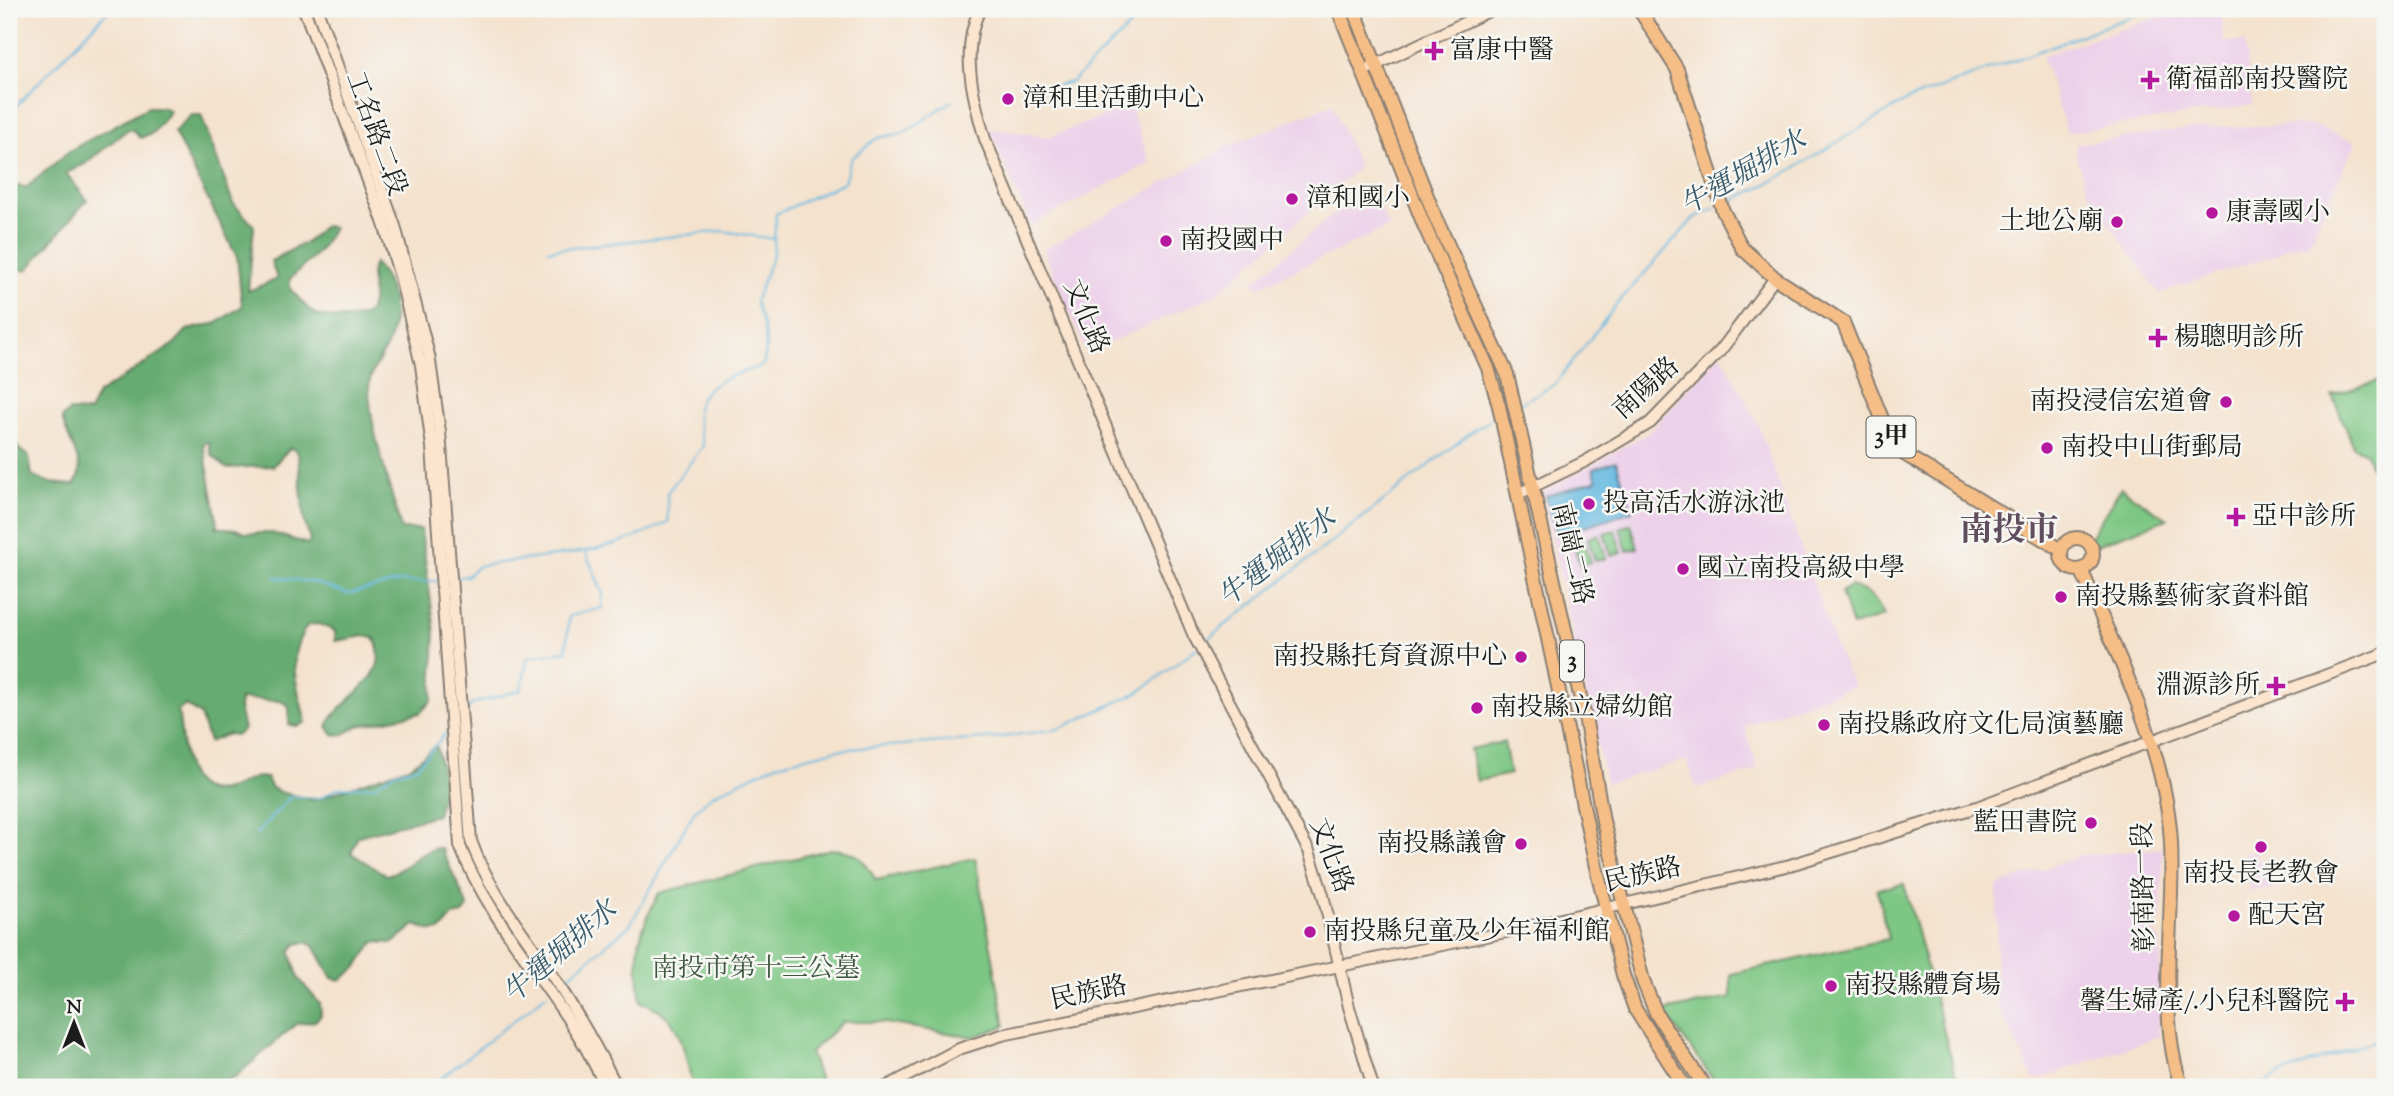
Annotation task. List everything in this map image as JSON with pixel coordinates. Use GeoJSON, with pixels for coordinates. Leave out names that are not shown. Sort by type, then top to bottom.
{"type":"FeatureCollection","features":[{"type":"Feature","properties":{"kind":"main road","name":"工名路二段"},"geometry":{"type":"LineString","coordinates":[[304,9],[405,275]]}},
{"type":"Feature","properties":{"kind":"main road","name":"工名路二段"},"geometry":{"type":"LineString","coordinates":[[317,9],[405,275]]}},
{"type":"Feature","properties":{"kind":"main road","name":"文化路"},"geometry":{"type":"LineString","coordinates":[[980,9],[971,37],[970,62],[976,106],[985,139],[1194,636],[1309,851],[1373,1087]]}},
{"type":"Feature","properties":{"kind":"main road","name":"3"},"geometry":{"type":"LineString","coordinates":[[1338,9],[1368,68],[1409,169]]}},
{"type":"Feature","properties":{"kind":"main road","name":"3"},"geometry":{"type":"LineString","coordinates":[[1354,9],[1368,68]]}},
{"type":"Feature","properties":{"kind":"main road"},"geometry":{"type":"LineString","coordinates":[[1368,68],[1493,9]]}},
{"type":"Feature","properties":{"kind":"main road","name":"3甲"},"geometry":{"type":"LineString","coordinates":[[1639,9],[1677,69],[1722,207],[1742,248],[1775,278],[1843,321],[1883,421],[1904,454],[2061,550],[2065,565],[2081,569]]}},
{"type":"Feature","properties":{"kind":"main road","name":"南崗二路"},"geometry":{"type":"LineString","coordinates":[[1409,169],[1436,219],[1500,354],[1514,400],[1624,905]]}},
{"type":"Feature","properties":{"kind":"main road","name":"南崗二路"},"geometry":{"type":"LineString","coordinates":[[1409,169],[1488,368],[1500,406],[1606,908]]}},
{"type":"Feature","properties":{"kind":"main road"},"geometry":{"type":"LineString","coordinates":[[405,275],[429,355],[440,432],[460,846],[473,879],[488,904],[579,1026],[606,1087]]}},
{"type":"Feature","properties":{"kind":"main road","name":"南陽路"},"geometry":{"type":"LineString","coordinates":[[1518,494],[1532,489],[1650,423],[1721,350],[1775,278]]}},
{"type":"Feature","properties":{"kind":"main road"},"geometry":{"type":"LineString","coordinates":[[2061,550],[2073,539],[2087,542],[2092,549],[2092,558],[2081,569]]}},
{"type":"Feature","properties":{"kind":"main road","name":"彰南路一段"},"geometry":{"type":"LineString","coordinates":[[2081,569],[2150,742],[2171,841],[2170,1031],[2173,1062],[2182,1087]]}},
{"type":"Feature","properties":{"kind":"main road","name":"民族路"},"geometry":{"type":"LineString","coordinates":[[891,1085],[959,1049],[1002,1035],[1339,964],[1464,941],[1782,867],[1898,833],[2385,653]]}},
{"type":"Feature","properties":{"kind":"main road"},"geometry":{"type":"LineString","coordinates":[[457,744],[471,841],[480,865],[617,1087]]}},
{"type":"Feature","properties":{"kind":"main road","name":"3"},"geometry":{"type":"LineString","coordinates":[[1624,905],[1643,981],[1657,1015],[1705,1087]]}},
{"type":"Feature","properties":{"kind":"main road","name":"3"},"geometry":{"type":"LineString","coordinates":[[1606,908],[1635,1009],[1685,1087]]}},
{"type":"Feature","properties":{"kind":"shaded area","name":"衛福部南投醫院"},"geometry":{"type":"Polygon","coordinates":[[[2181,9],[2221,9],[2224,42],[2245,42],[2252,105],[2067,133],[2042,56],[2181,9]]]}},
{"type":"Feature","properties":{"kind":"shaded area","name":"南投國中"},"geometry":{"type":"Polygon","coordinates":[[[1332,104],[1359,167],[1217,294],[1087,353],[1043,250],[1229,146],[1332,104]]]}},
{"type":"Feature","properties":{"kind":"shaded area","name":"南投國中"},"geometry":{"type":"Polygon","coordinates":[[[1130,106],[1150,163],[1031,225],[989,128],[1049,137],[1130,106]]]}},
{"type":"Feature","properties":{"kind":"shaded area","name":"康壽國小"},"geometry":{"type":"Polygon","coordinates":[[[2315,126],[2356,142],[2308,244],[2286,247],[2278,254],[2159,293],[2091,198],[2076,158],[2076,144],[2191,128],[2315,126]]]}},
{"type":"Feature","properties":{"kind":"shaded area","name":"漳和國小"},"geometry":{"type":"Polygon","coordinates":[[[1368,185],[1389,227],[1258,287],[1253,282],[1368,185]]]}},
{"type":"Feature","properties":{"kind":"shaded area","name":"國立南投高級中學"},"geometry":{"type":"Polygon","coordinates":[[[1721,353],[1758,424],[1835,645],[1854,686],[1744,726],[1758,770],[1696,788],[1686,760],[1606,784],[1542,493],[1648,433],[1721,353]]]}},
{"type":"Feature","properties":{"kind":"shaded area"},"geometry":{"type":"Polygon","coordinates":[[[2163,848],[2161,920],[2153,924],[2153,934],[2161,940],[2159,1036],[2035,1081],[1996,1002],[1997,886],[2078,856],[2163,848]]]}},
{"type":"Feature","properties":{"kind":"shaded area"},"geometry":{"type":"Polygon","coordinates":[[[2256,851],[2258,860],[2275,860],[2281,888],[2249,891],[2244,853],[2256,851]]]}},
{"type":"Feature","properties":{"kind":"green space"},"geometry":{"type":"Polygon","coordinates":[[[148,107],[163,107],[170,111],[153,133],[140,138],[133,130],[127,130],[85,164],[66,173],[87,200],[27,270],[20,270],[9,260],[9,185],[27,187],[69,151],[148,107]]]}},
{"type":"Feature","properties":{"kind":"green space"},"geometry":{"type":"Polygon","coordinates":[[[191,115],[201,115],[233,203],[254,226],[248,291],[277,279],[271,261],[308,241],[324,226],[334,227],[319,251],[290,279],[290,289],[310,310],[317,315],[337,318],[353,318],[365,314],[371,305],[371,275],[374,263],[386,279],[392,298],[392,328],[388,344],[370,380],[370,403],[376,439],[401,529],[421,529],[435,632],[432,700],[420,713],[358,726],[342,735],[332,734],[327,726],[334,715],[372,676],[378,665],[379,652],[374,638],[365,636],[335,641],[335,631],[319,624],[308,625],[296,649],[295,661],[297,685],[306,722],[298,726],[289,725],[289,706],[280,701],[240,699],[239,709],[244,729],[237,735],[228,734],[209,742],[200,715],[185,705],[178,711],[188,770],[194,782],[204,789],[217,791],[262,777],[267,778],[271,787],[280,792],[314,800],[411,766],[436,745],[445,785],[437,815],[358,836],[351,853],[386,875],[394,873],[426,852],[441,848],[468,907],[463,914],[453,916],[441,930],[432,931],[415,925],[393,943],[374,942],[356,968],[341,980],[332,978],[314,946],[306,942],[296,944],[290,951],[299,979],[320,1004],[321,1015],[315,1021],[296,1024],[235,1077],[208,1087],[9,1087],[9,435],[20,450],[29,456],[32,476],[51,483],[74,485],[78,478],[78,461],[62,418],[69,411],[89,412],[98,394],[173,345],[187,330],[217,323],[242,306],[237,257],[174,132],[191,115]],[[209,442],[204,443],[218,526],[215,527],[236,529],[245,533],[272,533],[308,544],[310,540],[304,520],[298,455],[295,450],[290,448],[273,466],[226,468],[211,454],[209,442]]]}},
{"type":"Feature","properties":{"kind":"green space"},"geometry":{"type":"Polygon","coordinates":[[[2385,379],[2385,509],[2366,453],[2354,447],[2332,395],[2385,379]]]}},
{"type":"Feature","properties":{"kind":"green space"},"geometry":{"type":"Polygon","coordinates":[[[2121,488],[2167,519],[2096,545],[2089,539],[2121,488]]]}},
{"type":"Feature","properties":{"kind":"green space"},"geometry":{"type":"Polygon","coordinates":[[[1631,524],[1638,548],[1627,551],[1620,528],[1631,524]]]}},
{"type":"Feature","properties":{"kind":"green space"},"geometry":{"type":"Polygon","coordinates":[[[1615,530],[1622,553],[1611,556],[1604,533],[1615,530]]]}},
{"type":"Feature","properties":{"kind":"green space"},"geometry":{"type":"Polygon","coordinates":[[[1599,534],[1606,558],[1595,561],[1588,538],[1599,534]]]}},
{"type":"Feature","properties":{"kind":"green space"},"geometry":{"type":"Polygon","coordinates":[[[1583,539],[1591,562],[1580,565],[1573,542],[1583,539]]]}},
{"type":"Feature","properties":{"kind":"green space"},"geometry":{"type":"Polygon","coordinates":[[[1851,586],[1872,596],[1884,616],[1852,626],[1841,592],[1851,586]]]}},
{"type":"Feature","properties":{"kind":"green space"},"geometry":{"type":"Polygon","coordinates":[[[1504,742],[1510,774],[1477,781],[1470,749],[1504,742]]]}},
{"type":"Feature","properties":{"kind":"green space","name":"南投市第十三公墓"},"geometry":{"type":"Polygon","coordinates":[[[831,849],[853,853],[867,866],[876,880],[975,858],[1005,1026],[973,1037],[879,1022],[843,1022],[810,1052],[822,1087],[693,1087],[683,1047],[673,1024],[655,1008],[641,1002],[639,946],[645,923],[659,893],[831,849]]]}},
{"type":"Feature","properties":{"kind":"green space","name":"南投縣體育場"},"geometry":{"type":"Polygon","coordinates":[[[1904,884],[1959,1087],[1719,1087],[1663,1011],[1731,998],[1731,974],[1888,939],[1877,889],[1904,884]]]}},
{"type":"Feature","properties":{"kind":"water","name":"投高活水游泳池"},"geometry":{"type":"Polygon","coordinates":[[[1616,461],[1632,511],[1557,535],[1546,496],[1597,480],[1593,469],[1616,461]]]}},
{"type":"Feature","properties":{"kind":"waterway"},"geometry":{"type":"LineString","coordinates":[[9,113],[110,9]]}},
{"type":"Feature","properties":{"kind":"waterway"},"geometry":{"type":"LineString","coordinates":[[1142,14],[1147,9]]}},
{"type":"Feature","properties":{"kind":"waterway","name":"牛運堀排水"},"geometry":{"type":"LineString","coordinates":[[1727,203],[1775,180],[1905,101],[2151,9]]}},
{"type":"Feature","properties":{"kind":"waterway"},"geometry":{"type":"LineString","coordinates":[[1054,86],[1072,82],[1134,22]]}},
{"type":"Feature","properties":{"kind":"waterway"},"geometry":{"type":"LineString","coordinates":[[2385,29],[2385,53]]}},
{"type":"Feature","properties":{"kind":"waterway"},"geometry":{"type":"LineString","coordinates":[[454,578],[467,576],[478,566],[575,553],[621,542],[668,522],[667,493],[703,446],[697,416],[699,401],[722,380],[763,365],[765,333],[755,302],[773,255],[776,214],[844,182],[851,159],[877,138],[904,133],[952,101]]}},
{"type":"Feature","properties":{"kind":"waterway","name":"牛運堀排水"},"geometry":{"type":"LineString","coordinates":[[1519,404],[1555,384],[1617,304],[1694,218],[1715,208]]}},
{"type":"Feature","properties":{"kind":"waterway"},"geometry":{"type":"LineString","coordinates":[[548,250],[723,231],[773,239]]}},
{"type":"Feature","properties":{"kind":"waterway","name":"牛運堀排水"},"geometry":{"type":"LineString","coordinates":[[1204,642],[1475,429],[1496,417]]}},
{"type":"Feature","properties":{"kind":"waterway"},"geometry":{"type":"LineString","coordinates":[[467,710],[472,704],[521,690],[528,657],[566,651],[569,616],[602,608],[603,594],[586,553]]}},
{"type":"Feature","properties":{"kind":"waterway"},"geometry":{"type":"LineString","coordinates":[[275,577],[316,583],[348,594],[399,582],[438,581]]}},
{"type":"Feature","properties":{"kind":"waterway","name":"牛運堀排水"},"geometry":{"type":"LineString","coordinates":[[562,982],[630,925],[694,812],[712,795],[777,764],[835,750],[996,738],[1058,729],[1139,692],[1197,648]]}},
{"type":"Feature","properties":{"kind":"waterway"},"geometry":{"type":"LineString","coordinates":[[256,834],[291,796],[320,798],[338,788],[374,786],[394,773],[416,767],[447,732]]}},
{"type":"Feature","properties":{"kind":"waterway","name":"牛運堀排水"},"geometry":{"type":"LineString","coordinates":[[430,1087],[547,994]]}},
{"type":"Feature","properties":{"kind":"waterway"},"geometry":{"type":"LineString","coordinates":[[2259,1087],[2277,1075],[2385,1037]]}},
{"type":"Feature","properties":{"kind":"place","name":"富康中醫"},"geometry":{"type":"Point","coordinates":[1434,51]}},
{"type":"Feature","properties":{"kind":"place","name":"衛福部南投醫院"},"geometry":{"type":"Point","coordinates":[2150,80]}},
{"type":"Feature","properties":{"kind":"place","name":"漳和里活動中心"},"geometry":{"type":"Point","coordinates":[1008,99]}},
{"type":"Feature","properties":{"kind":"place","name":"漳和國小"},"geometry":{"type":"Point","coordinates":[1292,199]}},
{"type":"Feature","properties":{"kind":"place","name":"康壽國小"},"geometry":{"type":"Point","coordinates":[2212,213]}},
{"type":"Feature","properties":{"kind":"place","name":"土地公廟"},"geometry":{"type":"Point","coordinates":[2117,222]}},
{"type":"Feature","properties":{"kind":"place","name":"南投國中"},"geometry":{"type":"Point","coordinates":[1166,241]}},
{"type":"Feature","properties":{"kind":"place","name":"楊聰明診所"},"geometry":{"type":"Point","coordinates":[2158,338]}},
{"type":"Feature","properties":{"kind":"place","name":"南投浸信宏道會"},"geometry":{"type":"Point","coordinates":[2226,402]}},
{"type":"Feature","properties":{"kind":"place","name":"南投中山街郵局"},"geometry":{"type":"Point","coordinates":[2047,448]}},
{"type":"Feature","properties":{"kind":"place","name":"投高活水游泳池"},"geometry":{"type":"Point","coordinates":[1589,504]}},
{"type":"Feature","properties":{"kind":"place","name":"亞中診所"},"geometry":{"type":"Point","coordinates":[2236,517]}},
{"type":"Feature","properties":{"kind":"place","name":"國立南投高級中學"},"geometry":{"type":"Point","coordinates":[1683,569]}},
{"type":"Feature","properties":{"kind":"place","name":"南投縣藝術家資料館"},"geometry":{"type":"Point","coordinates":[2061,597]}},
{"type":"Feature","properties":{"kind":"place","name":"南投縣托育資源中心"},"geometry":{"type":"Point","coordinates":[1521,657]}},
{"type":"Feature","properties":{"kind":"place","name":"淵源診所"},"geometry":{"type":"Point","coordinates":[2276,686]}},
{"type":"Feature","properties":{"kind":"place","name":"南投縣立婦幼館"},"geometry":{"type":"Point","coordinates":[1477,708]}},
{"type":"Feature","properties":{"kind":"place","name":"南投縣政府文化局演藝廳"},"geometry":{"type":"Point","coordinates":[1824,725]}},
{"type":"Feature","properties":{"kind":"place","name":"藍田書院"},"geometry":{"type":"Point","coordinates":[2091,823]}},
{"type":"Feature","properties":{"kind":"place","name":"南投縣議會"},"geometry":{"type":"Point","coordinates":[1521,844]}},
{"type":"Feature","properties":{"kind":"place","name":"南投長老教會"},"geometry":{"type":"Point","coordinates":[2261,847]}},
{"type":"Feature","properties":{"kind":"place","name":"配天宮"},"geometry":{"type":"Point","coordinates":[2234,916]}},
{"type":"Feature","properties":{"kind":"place","name":"南投縣兒童及少年福利館"},"geometry":{"type":"Point","coordinates":[1310,932]}},
{"type":"Feature","properties":{"kind":"place","name":"南投縣體育場"},"geometry":{"type":"Point","coordinates":[1831,986]}},
{"type":"Feature","properties":{"kind":"place","name":"馨生婦產/.小兒科醫院"},"geometry":{"type":"Point","coordinates":[2345,1002]}},
{"type":"Feature","properties":{"kind":"district","name":"南投市"},"geometry":{"type":"Point","coordinates":[2009,532]}}]}
